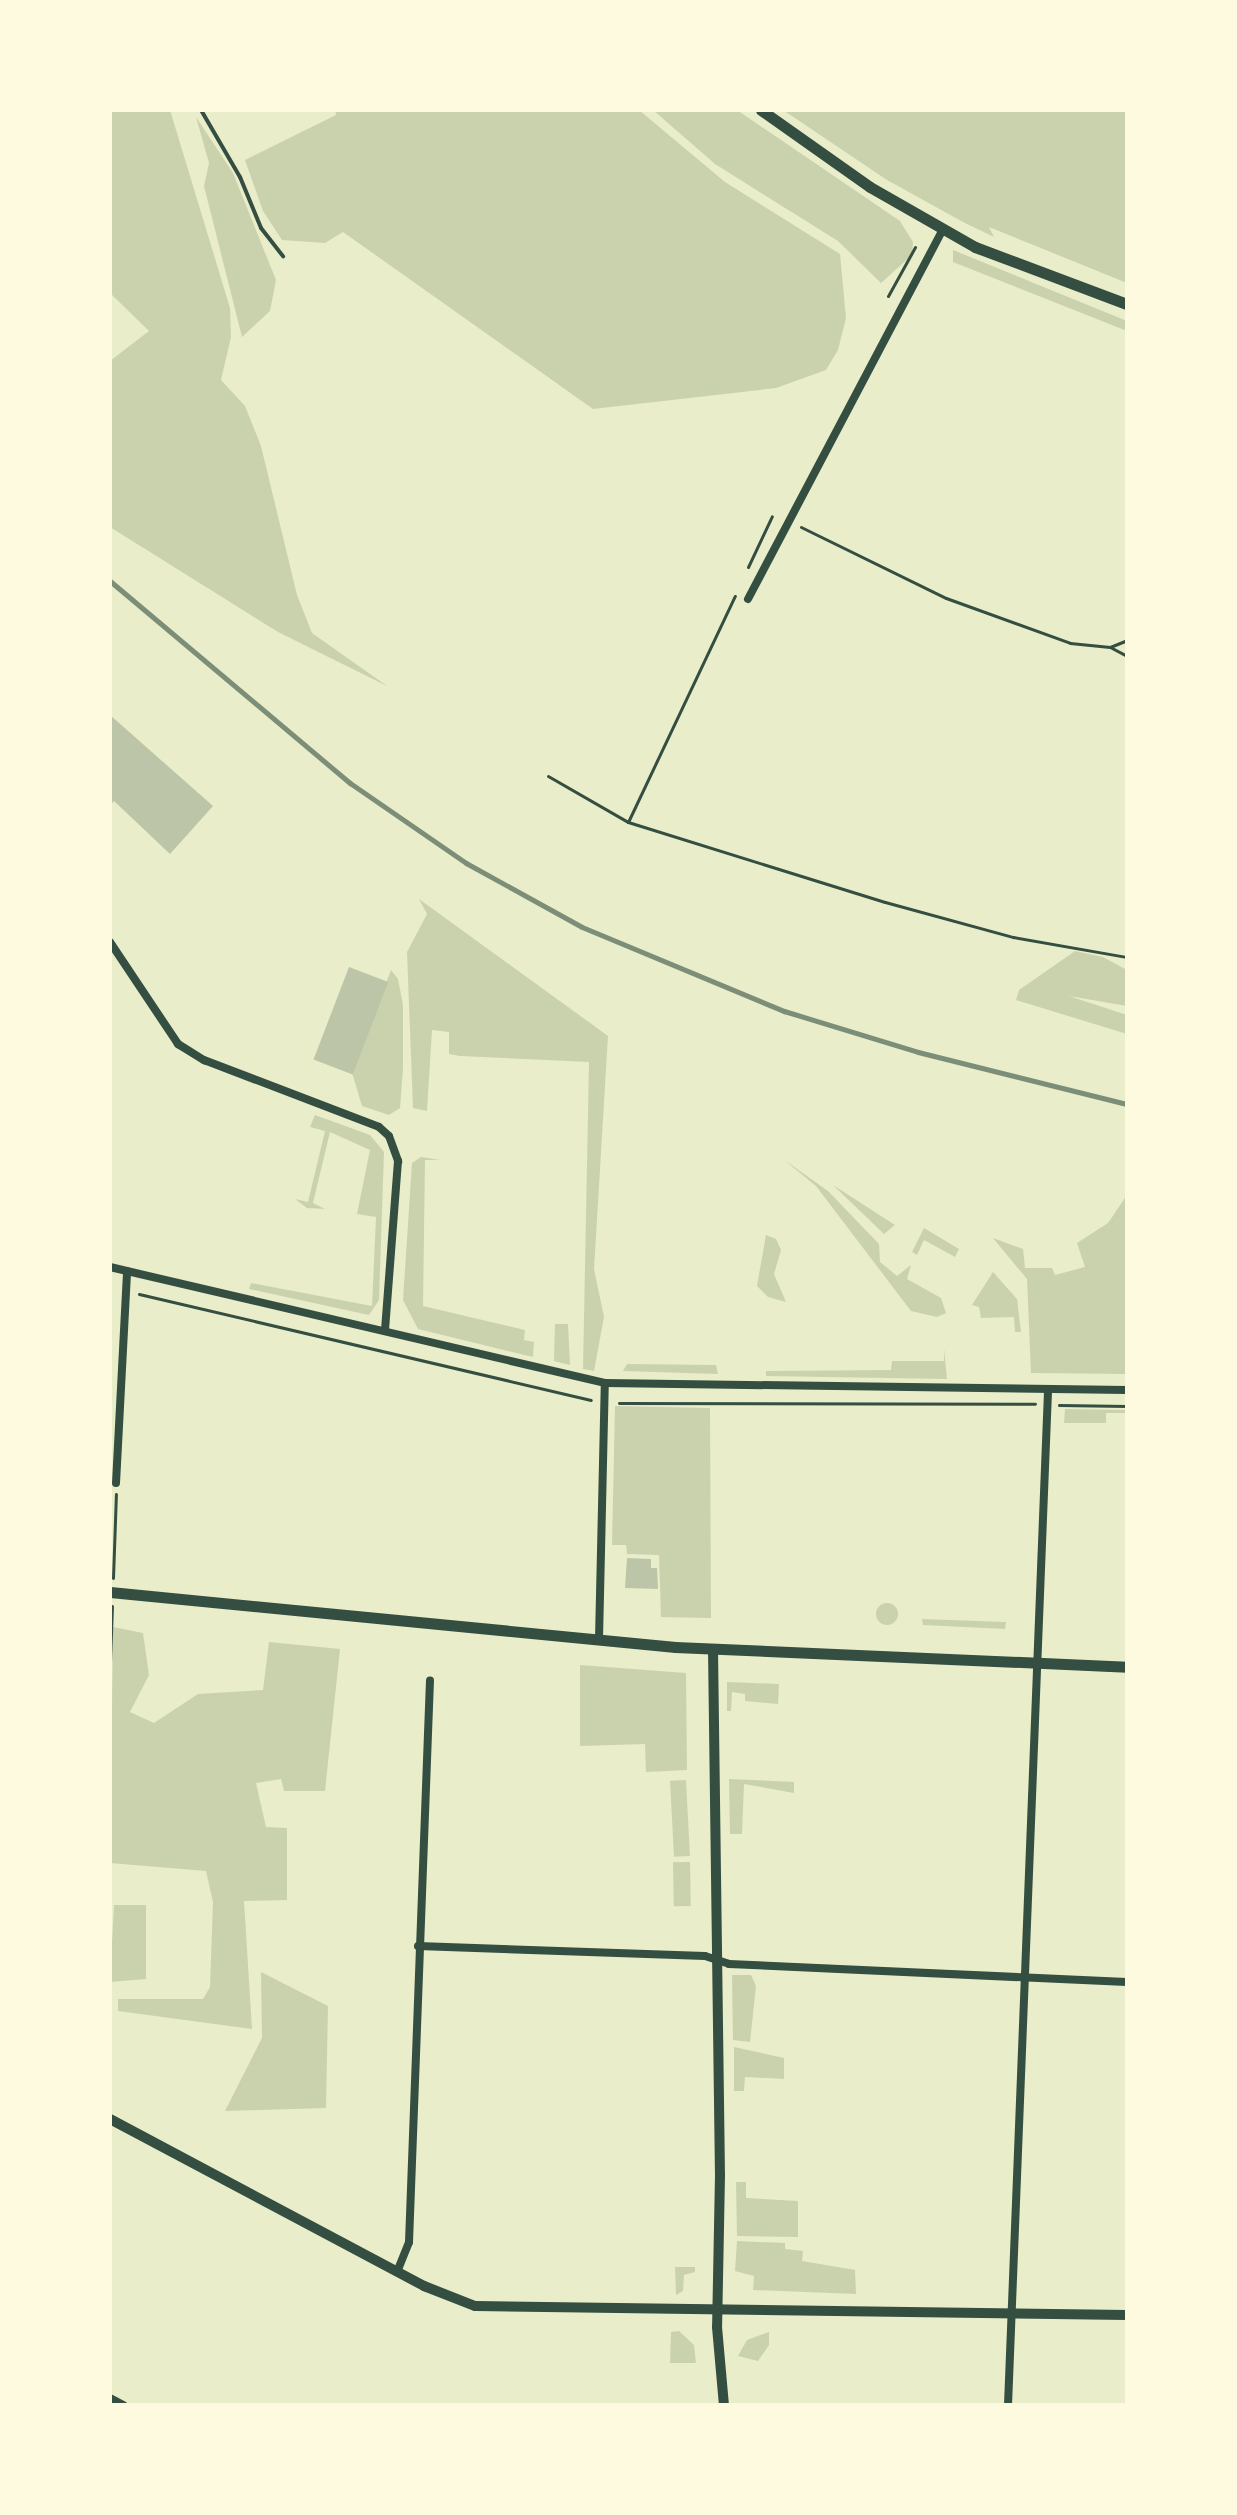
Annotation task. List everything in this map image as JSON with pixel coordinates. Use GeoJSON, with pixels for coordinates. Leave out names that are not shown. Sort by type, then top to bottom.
{"type":"FeatureCollection","features":[{"type":"Feature","properties":{"kind":"main road"},"geometry":{"type":"LineString","coordinates":[[761,110],[870,187],[975,247],[1127,304]]}},
{"type":"Feature","properties":{"kind":"main road"},"geometry":{"type":"LineString","coordinates":[[111,1592],[713,1649],[1127,1667]]}},
{"type":"Feature","properties":{"kind":"street"},"geometry":{"type":"LineString","coordinates":[[748,599],[943,229]]}},
{"type":"Feature","properties":{"kind":"street"},"geometry":{"type":"LineString","coordinates":[[110,942],[178,1044],[204,1060],[379,1127],[389,1136],[398,1161],[385,1331]]}},
{"type":"Feature","properties":{"kind":"street"},"geometry":{"type":"LineString","coordinates":[[110,1267],[605,1383],[1127,1390]]}},
{"type":"Feature","properties":{"kind":"street"},"geometry":{"type":"LineString","coordinates":[[116,1483],[123,1290],[127,1271]]}},
{"type":"Feature","properties":{"kind":"street"},"geometry":{"type":"LineString","coordinates":[[599,1639],[605,1383]]}},
{"type":"Feature","properties":{"kind":"street"},"geometry":{"type":"LineString","coordinates":[[1008,2405],[1048,1390]]}},
{"type":"Feature","properties":{"kind":"street"},"geometry":{"type":"LineString","coordinates":[[713,1649],[718,2311],[724,2405]]}},
{"type":"Feature","properties":{"kind":"street"},"geometry":{"type":"LineString","coordinates":[[397,2272],[409,2242],[430,1680]]}},
{"type":"Feature","properties":{"kind":"street"},"geometry":{"type":"LineString","coordinates":[[418,1946],[1127,1982]]}},
{"type":"Feature","properties":{"kind":"street"},"geometry":{"type":"LineString","coordinates":[[110,2119],[397,2272],[475,2306],[1127,2315]]}},
{"type":"Feature","properties":{"kind":"street"},"geometry":{"type":"LineString","coordinates":[[110,2398],[123,2405]]}},
{"type":"Feature","properties":{"kind":"lane"},"geometry":{"type":"LineString","coordinates":[[201,110],[240,177],[261,228],[283,256]]}},
{"type":"Feature","properties":{"kind":"path"},"geometry":{"type":"LineString","coordinates":[[888,296],[915,247]]}},
{"type":"Feature","properties":{"kind":"path"},"geometry":{"type":"LineString","coordinates":[[746,572],[772,516]]}},
{"type":"Feature","properties":{"kind":"path"},"geometry":{"type":"LineString","coordinates":[[788,522],[946,598],[1070,643],[1110,647],[1127,656]]}},
{"type":"Feature","properties":{"kind":"path"},"geometry":{"type":"LineString","coordinates":[[628,822],[740,586]]}},
{"type":"Feature","properties":{"kind":"path"},"geometry":{"type":"LineString","coordinates":[[1110,647],[1127,640]]}},
{"type":"Feature","properties":{"kind":"path"},"geometry":{"type":"LineString","coordinates":[[548,776],[628,822],[1013,937],[1127,957]]}},
{"type":"Feature","properties":{"kind":"path"},"geometry":{"type":"LineString","coordinates":[[123,1290],[604,1401],[1127,1406]]}},
{"type":"Feature","properties":{"kind":"path"},"geometry":{"type":"LineString","coordinates":[[110,1662],[116,1483]]}},
{"type":"Feature","properties":{"kind":"green space"},"geometry":{"type":"Polygon","coordinates":[[[110,110],[170,110],[230,308],[231,337],[221,380],[245,406],[261,446],[297,595],[312,633],[387,686],[278,632],[110,527],[110,361],[149,331],[110,293],[110,110]]]}},
{"type":"Feature","properties":{"kind":"green space"},"geometry":{"type":"Polygon","coordinates":[[[335,110],[639,110],[725,182],[840,254],[846,318],[838,350],[826,370],[776,388],[593,409],[343,232],[325,243],[282,240],[263,211],[245,160],[336,115],[335,110]]]}},
{"type":"Feature","properties":{"kind":"green space"},"geometry":{"type":"Polygon","coordinates":[[[653,110],[737,110],[900,221],[913,242],[912,255],[881,283],[838,241],[715,164],[653,110]]]}},
{"type":"Feature","properties":{"kind":"green space"},"geometry":{"type":"Polygon","coordinates":[[[783,110],[1127,110],[1127,283],[989,227],[994,237],[963,222],[887,180],[783,110]]]}},
{"type":"Feature","properties":{"kind":"green space"},"geometry":{"type":"Polygon","coordinates":[[[196,117],[233,173],[276,280],[270,311],[242,337],[204,186],[209,163],[196,117]]]}},
{"type":"Feature","properties":{"kind":"green space"},"geometry":{"type":"Polygon","coordinates":[[[953,250],[1127,321],[1127,331],[953,262],[953,250]]]}},
{"type":"Feature","properties":{"kind":"green space"},"geometry":{"type":"Polygon","coordinates":[[[419,899],[608,1036],[594,1269],[604,1317],[594,1371],[583,1369],[589,1062],[449,1054],[449,1032],[432,1030],[427,1111],[413,1108],[407,952],[427,914],[419,899]]]}},
{"type":"Feature","properties":{"kind":"green space"},"geometry":{"type":"Polygon","coordinates":[[[1075,951],[1103,957],[1127,970],[1127,1006],[1069,996],[1127,1015],[1127,1034],[1016,1000],[1019,990],[1075,951]]]}},
{"type":"Feature","properties":{"kind":"green space"},"geometry":{"type":"Polygon","coordinates":[[[391,970],[398,979],[403,1005],[403,1068],[400,1108],[389,1115],[362,1106],[352,1073],[391,970]]]}},
{"type":"Feature","properties":{"kind":"green space"},"geometry":{"type":"Polygon","coordinates":[[[315,1115],[370,1135],[384,1152],[379,1300],[369,1315],[249,1289],[251,1283],[372,1306],[376,1217],[357,1214],[370,1150],[330,1132],[313,1203],[325,1209],[307,1208],[295,1199],[308,1202],[325,1131],[310,1127],[315,1115]]]}},
{"type":"Feature","properties":{"kind":"green space"},"geometry":{"type":"Polygon","coordinates":[[[421,1157],[440,1160],[425,1160],[423,1306],[525,1330],[524,1340],[534,1342],[533,1357],[418,1329],[403,1300],[412,1163],[421,1157]]]}},
{"type":"Feature","properties":{"kind":"green space"},"geometry":{"type":"Polygon","coordinates":[[[783,1159],[828,1191],[879,1244],[880,1262],[897,1276],[911,1265],[907,1279],[941,1298],[946,1313],[937,1317],[911,1311],[816,1186],[783,1159]]]}},
{"type":"Feature","properties":{"kind":"green space"},"geometry":{"type":"Polygon","coordinates":[[[833,1185],[895,1225],[884,1234],[833,1185]]]}},
{"type":"Feature","properties":{"kind":"green space"},"geometry":{"type":"Polygon","coordinates":[[[1127,1195],[1127,1374],[1031,1373],[1027,1279],[993,1238],[1023,1249],[1025,1268],[1052,1268],[1055,1275],[1085,1267],[1077,1243],[1108,1223],[1127,1195]]]}},
{"type":"Feature","properties":{"kind":"green space"},"geometry":{"type":"Polygon","coordinates":[[[924,1228],[959,1249],[955,1257],[924,1240],[917,1255],[912,1252],[924,1228]]]}},
{"type":"Feature","properties":{"kind":"green space"},"geometry":{"type":"Polygon","coordinates":[[[766,1235],[776,1239],[781,1250],[774,1274],[786,1302],[768,1297],[757,1286],[766,1235]]]}},
{"type":"Feature","properties":{"kind":"green space"},"geometry":{"type":"Polygon","coordinates":[[[993,1272],[1017,1299],[1021,1332],[1015,1332],[1014,1317],[981,1318],[979,1307],[972,1305],[993,1272]]]}},
{"type":"Feature","properties":{"kind":"green space"},"geometry":{"type":"Polygon","coordinates":[[[555,1324],[568,1324],[570,1365],[554,1361],[555,1324]]]}},
{"type":"Feature","properties":{"kind":"green space"},"geometry":{"type":"Polygon","coordinates":[[[944,1349],[947,1379],[766,1376],[766,1371],[891,1370],[892,1361],[944,1361],[944,1349]]]}},
{"type":"Feature","properties":{"kind":"green space"},"geometry":{"type":"Polygon","coordinates":[[[627,1364],[716,1365],[718,1374],[623,1371],[627,1364]]]}},
{"type":"Feature","properties":{"kind":"green space"},"geometry":{"type":"Polygon","coordinates":[[[615,1406],[710,1408],[711,1618],[661,1617],[659,1555],[627,1554],[626,1545],[612,1545],[615,1406]]]}},
{"type":"Feature","properties":{"kind":"green space"},"geometry":{"type":"Polygon","coordinates":[[[1065,1409],[1127,1410],[1127,1413],[1106,1413],[1106,1423],[1064,1423],[1065,1409]]]}},
{"type":"Feature","properties":{"kind":"green space"},"geometry":{"type":"Polygon","coordinates":[[[887,1603],[895,1606],[898,1614],[895,1622],[887,1625],[879,1622],[876,1614],[879,1606],[887,1603]]]}},
{"type":"Feature","properties":{"kind":"green space"},"geometry":{"type":"Polygon","coordinates":[[[922,1619],[1006,1622],[1005,1629],[923,1625],[922,1619]]]}},
{"type":"Feature","properties":{"kind":"green space"},"geometry":{"type":"Polygon","coordinates":[[[113,1627],[143,1633],[149,1675],[130,1712],[154,1723],[198,1694],[263,1690],[269,1642],[340,1649],[325,1791],[284,1791],[281,1779],[256,1783],[266,1827],[287,1828],[287,1900],[244,1901],[252,2029],[118,2011],[118,1999],[203,1999],[210,1987],[213,1902],[206,1871],[110,1863],[113,1627]]]}},
{"type":"Feature","properties":{"kind":"green space"},"geometry":{"type":"Polygon","coordinates":[[[580,1665],[686,1673],[687,1770],[646,1772],[645,1744],[580,1746],[580,1665]]]}},
{"type":"Feature","properties":{"kind":"green space"},"geometry":{"type":"Polygon","coordinates":[[[727,1682],[779,1684],[778,1704],[745,1701],[745,1694],[732,1692],[731,1711],[727,1711],[727,1682]]]}},
{"type":"Feature","properties":{"kind":"green space"},"geometry":{"type":"Polygon","coordinates":[[[729,1779],[794,1782],[794,1793],[744,1784],[742,1834],[730,1834],[729,1779]]]}},
{"type":"Feature","properties":{"kind":"green space"},"geometry":{"type":"Polygon","coordinates":[[[686,1780],[690,1856],[674,1857],[670,1781],[686,1780]]]}},
{"type":"Feature","properties":{"kind":"green space"},"geometry":{"type":"Polygon","coordinates":[[[673,1862],[690,1862],[691,1906],[674,1906],[673,1862]]]}},
{"type":"Feature","properties":{"kind":"green space"},"geometry":{"type":"Polygon","coordinates":[[[114,1905],[146,1905],[146,1979],[110,1982],[114,1905]]]}},
{"type":"Feature","properties":{"kind":"green space"},"geometry":{"type":"Polygon","coordinates":[[[261,1972],[328,2006],[326,2108],[225,2111],[262,2038],[261,1972]]]}},
{"type":"Feature","properties":{"kind":"green space"},"geometry":{"type":"Polygon","coordinates":[[[732,1975],[751,1975],[756,1986],[750,2042],[733,2040],[732,1975]]]}},
{"type":"Feature","properties":{"kind":"green space"},"geometry":{"type":"Polygon","coordinates":[[[734,2047],[784,2058],[784,2079],[745,2077],[744,2091],[734,2091],[734,2047]]]}},
{"type":"Feature","properties":{"kind":"green space"},"geometry":{"type":"Polygon","coordinates":[[[736,2182],[746,2182],[746,2198],[798,2201],[798,2237],[737,2236],[736,2182]]]}},
{"type":"Feature","properties":{"kind":"green space"},"geometry":{"type":"Polygon","coordinates":[[[737,2241],[785,2243],[785,2249],[803,2251],[802,2261],[855,2270],[856,2294],[753,2290],[754,2276],[735,2271],[737,2241]]]}},
{"type":"Feature","properties":{"kind":"green space"},"geometry":{"type":"Polygon","coordinates":[[[675,2267],[695,2267],[695,2272],[684,2275],[683,2291],[676,2295],[675,2267]]]}},
{"type":"Feature","properties":{"kind":"green space"},"geometry":{"type":"Polygon","coordinates":[[[679,2331],[694,2345],[696,2363],[670,2363],[671,2332],[679,2331]]]}},
{"type":"Feature","properties":{"kind":"green space"},"geometry":{"type":"Polygon","coordinates":[[[769,2332],[769,2345],[758,2361],[738,2356],[747,2340],[769,2332]]]}},
{"type":"Feature","properties":{"kind":"building"},"geometry":{"type":"Polygon","coordinates":[[[110,715],[213,806],[170,854],[114,801],[110,805],[110,715]]]}},
{"type":"Feature","properties":{"kind":"building"},"geometry":{"type":"Polygon","coordinates":[[[349,967],[388,982],[353,1074],[314,1059],[349,967]]]}},
{"type":"Feature","properties":{"kind":"building"},"geometry":{"type":"Polygon","coordinates":[[[627,1558],[651,1559],[651,1568],[657,1568],[658,1589],[625,1588],[627,1558]]]}},
{"type":"Feature","properties":{"kind":"railway"},"geometry":{"type":"LineString","coordinates":[[110,581],[350,783],[466,863],[582,927],[784,1011],[918,1052],[1127,1104]]}}]}
